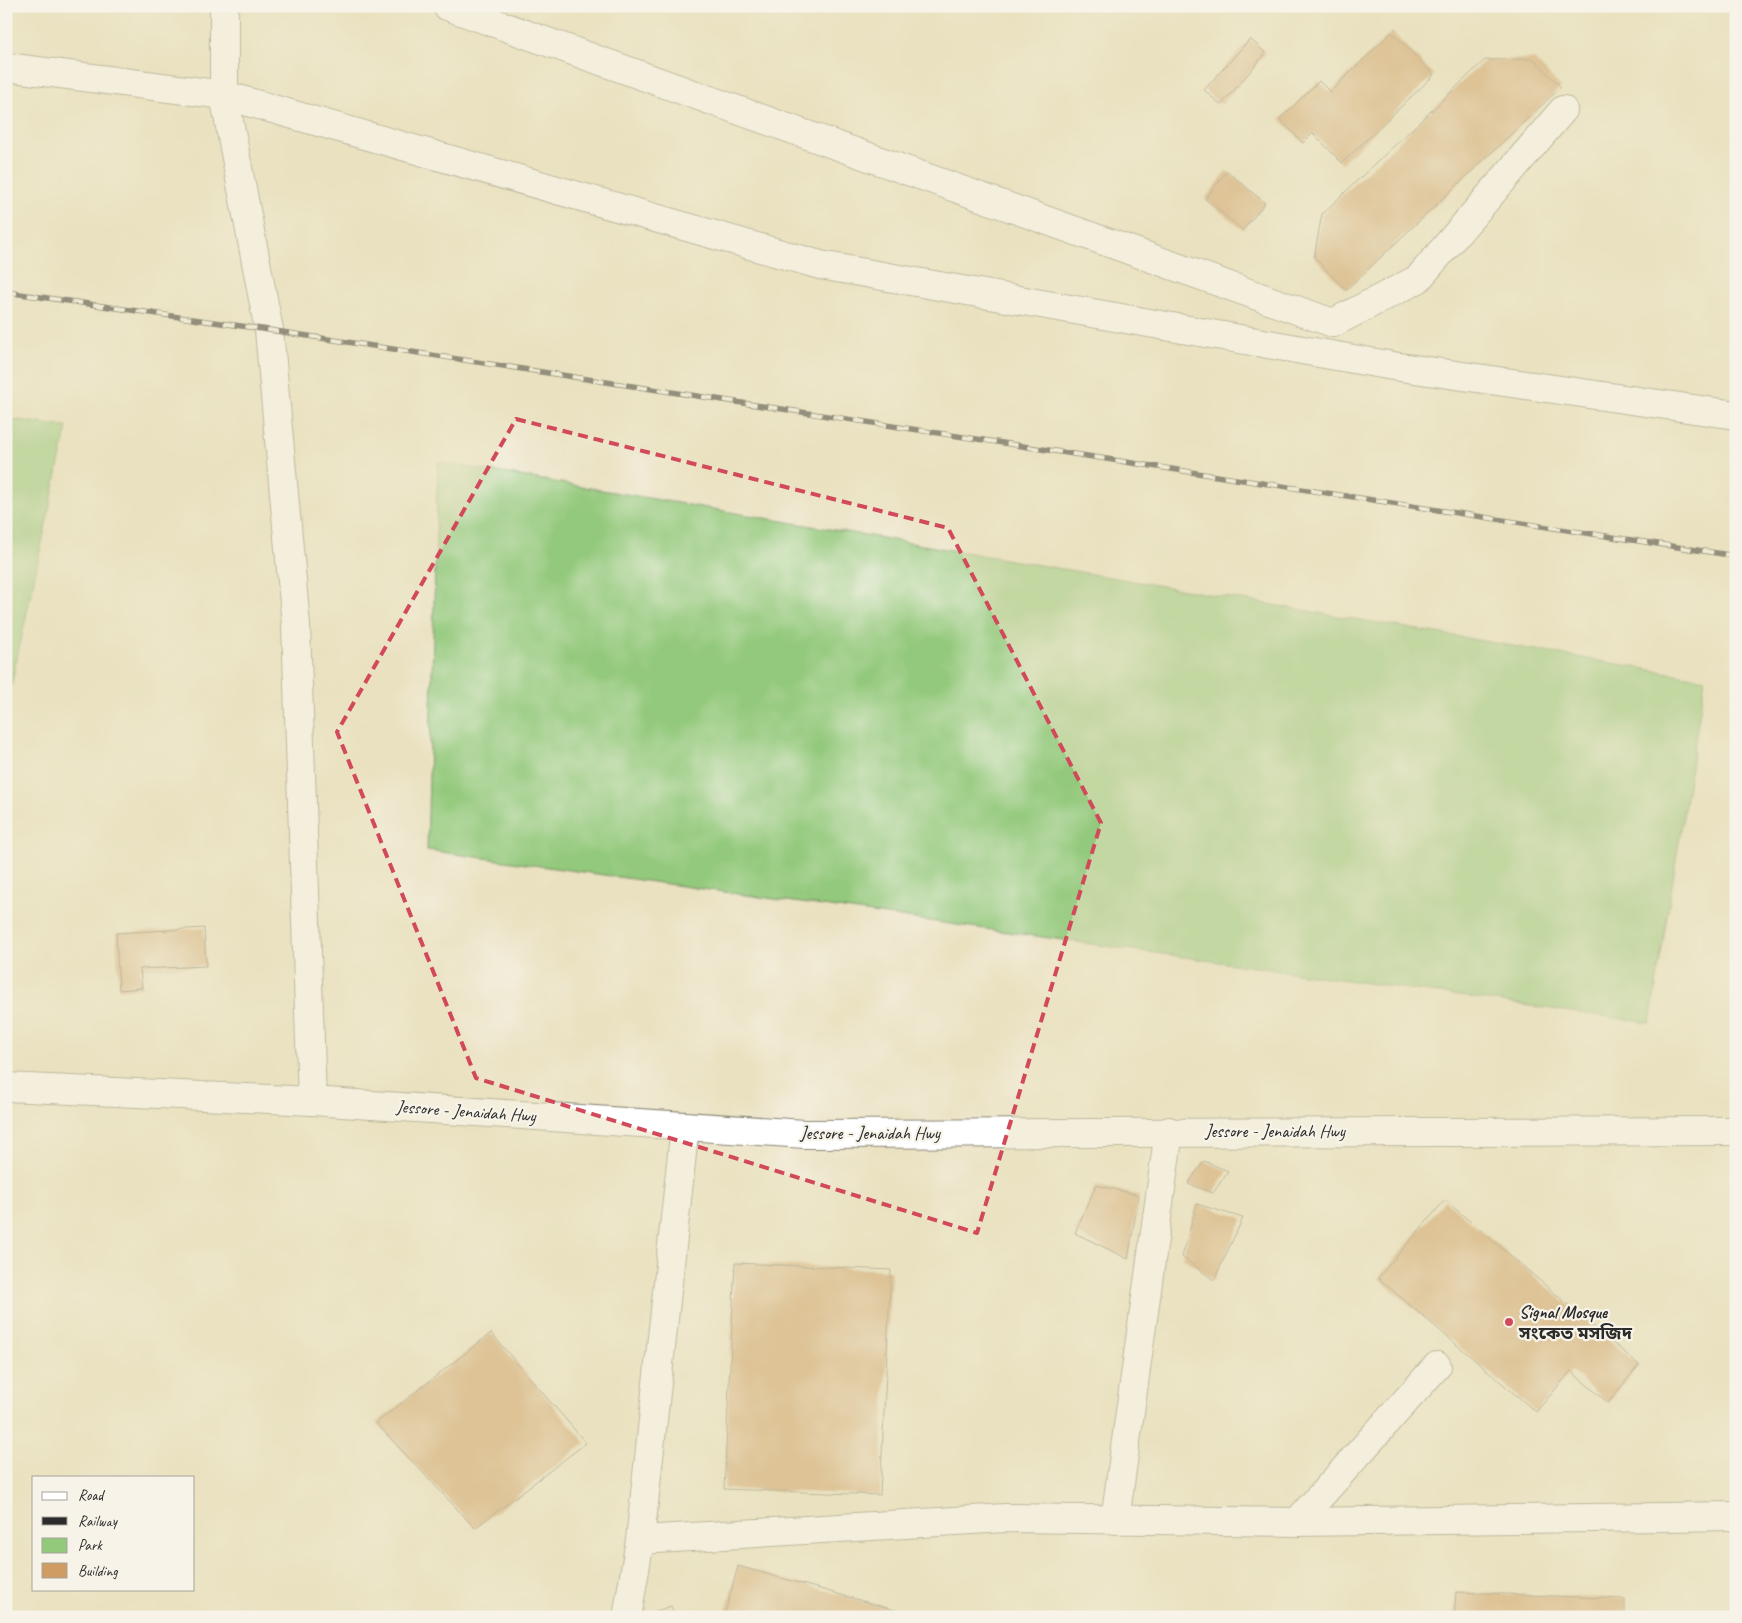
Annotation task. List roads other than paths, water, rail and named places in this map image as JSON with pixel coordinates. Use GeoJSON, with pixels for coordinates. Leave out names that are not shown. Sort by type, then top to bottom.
{"type":"FeatureCollection","features":[{"type":"Feature","properties":{"kind":"main road"},"geometry":{"type":"LineString","coordinates":[[224,6],[224,95],[269,330],[296,625],[312,1100]]}},
{"type":"Feature","properties":{"kind":"main road"},"geometry":{"type":"LineString","coordinates":[[447,6],[1333,323],[1418,279],[1563,110]]}},
{"type":"Feature","properties":{"kind":"main road"},"geometry":{"type":"LineString","coordinates":[[6,67],[224,95],[820,265],[1393,366],[1736,416]]}},
{"type":"Feature","properties":{"kind":"main road","name":"Jessore - Jenaidah Hwy"},"geometry":{"type":"LineString","coordinates":[[6,1087],[312,1100],[805,1134],[1169,1131],[1736,1131]]}},
{"type":"Feature","properties":{"kind":"main road"},"geometry":{"type":"LineString","coordinates":[[627,1617],[640,1540],[685,1126]]}},
{"type":"Feature","properties":{"kind":"main road"},"geometry":{"type":"LineString","coordinates":[[1115,1520],[1169,1131]]}},
{"type":"Feature","properties":{"kind":"main road"},"geometry":{"type":"LineString","coordinates":[[1297,1522],[1436,1366]]}},
{"type":"Feature","properties":{"kind":"main road"},"geometry":{"type":"LineString","coordinates":[[640,1540],[1006,1518],[1297,1522],[1736,1516]]}},
{"type":"Feature","properties":{"kind":"railway"},"geometry":{"type":"LineString","coordinates":[[6,292],[269,330],[1736,556]]}},
{"type":"Feature","properties":{"kind":"place","name":"Signal Mosque সংকেত মসজিদ"},"geometry":{"type":"Point","coordinates":[1509,1322]}}]}
